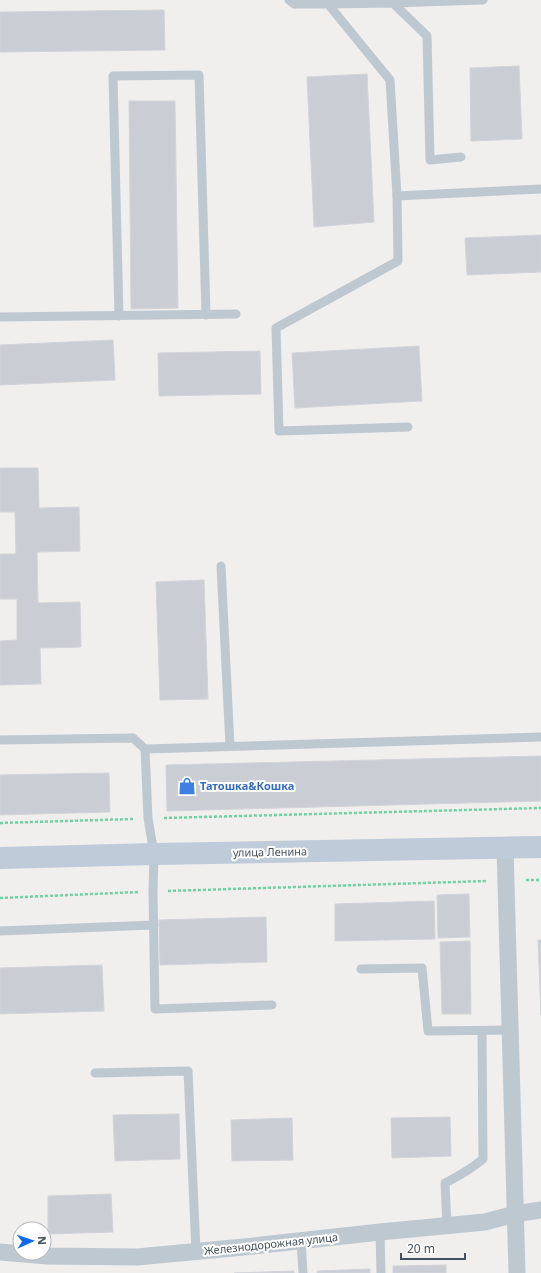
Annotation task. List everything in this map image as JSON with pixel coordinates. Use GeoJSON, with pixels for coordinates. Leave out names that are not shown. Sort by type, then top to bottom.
{"type":"FeatureCollection","features":[{"type":"Feature","properties":{"kind":"street","name":"улица Ленина"},"geometry":{"type":"LineString","coordinates":[[0,858],[541,847]]}},
{"type":"Feature","properties":{"kind":"street"},"geometry":{"type":"LineString","coordinates":[[505,848],[517,1273]]}},
{"type":"Feature","properties":{"kind":"street","name":"Железнодорожная улица"},"geometry":{"type":"LineString","coordinates":[[0,1252],[48,1256],[137,1257],[485,1222],[515,1214],[541,1210]]}},
{"type":"Feature","properties":{"kind":"lane"},"geometry":{"type":"LineString","coordinates":[[289,0],[294,4],[483,0]]}},
{"type":"Feature","properties":{"kind":"lane"},"geometry":{"type":"LineString","coordinates":[[393,3],[427,36],[430,160],[461,157]]}},
{"type":"Feature","properties":{"kind":"lane"},"geometry":{"type":"LineString","coordinates":[[328,4],[390,80],[397,196],[398,261],[276,328],[279,431],[408,427]]}},
{"type":"Feature","properties":{"kind":"lane"},"geometry":{"type":"LineString","coordinates":[[119,316],[113,76],[199,75],[206,315]]}},
{"type":"Feature","properties":{"kind":"lane"},"geometry":{"type":"LineString","coordinates":[[397,196],[541,189]]}},
{"type":"Feature","properties":{"kind":"lane"},"geometry":{"type":"LineString","coordinates":[[0,317],[236,314]]}},
{"type":"Feature","properties":{"kind":"lane"},"geometry":{"type":"LineString","coordinates":[[222,566],[230,746]]}},
{"type":"Feature","properties":{"kind":"lane"},"geometry":{"type":"LineString","coordinates":[[0,740],[133,738],[145,749],[541,737]]}},
{"type":"Feature","properties":{"kind":"lane"},"geometry":{"type":"LineString","coordinates":[[145,749],[148,818],[154,854],[153,892],[155,1009],[272,1005]]}},
{"type":"Feature","properties":{"kind":"lane"},"geometry":{"type":"LineString","coordinates":[[0,931],[154,925]]}},
{"type":"Feature","properties":{"kind":"lane"},"geometry":{"type":"LineString","coordinates":[[361,969],[422,968],[428,1031],[510,1030]]}},
{"type":"Feature","properties":{"kind":"lane"},"geometry":{"type":"LineString","coordinates":[[447,1225],[445,1183],[460,1176],[483,1159],[482,1031]]}},
{"type":"Feature","properties":{"kind":"lane"},"geometry":{"type":"LineString","coordinates":[[95,1073],[188,1070],[196,1252]]}},
{"type":"Feature","properties":{"kind":"lane"},"geometry":{"type":"LineString","coordinates":[[380,1232],[381,1273]]}},
{"type":"Feature","properties":{"kind":"lane"},"geometry":{"type":"LineString","coordinates":[[301,1241],[303,1273]]}},
{"type":"Feature","properties":{"kind":"path"},"geometry":{"type":"LineString","coordinates":[[0,823],[541,808]]}},
{"type":"Feature","properties":{"kind":"path"},"geometry":{"type":"LineString","coordinates":[[0,898],[541,880]]}},
{"type":"Feature","properties":{"kind":"building"},"geometry":{"type":"Polygon","coordinates":[[[164,10],[165,50],[0,52],[0,12],[164,10]]]}},
{"type":"Feature","properties":{"kind":"building"},"geometry":{"type":"Polygon","coordinates":[[[519,66],[522,139],[471,141],[470,68],[519,66]]]}},
{"type":"Feature","properties":{"kind":"building"},"geometry":{"type":"Polygon","coordinates":[[[367,74],[374,222],[314,227],[307,77],[367,74]]]}},
{"type":"Feature","properties":{"kind":"building"},"geometry":{"type":"Polygon","coordinates":[[[129,101],[175,101],[178,308],[131,309],[129,101]]]}},
{"type":"Feature","properties":{"kind":"building"},"geometry":{"type":"Polygon","coordinates":[[[541,235],[541,272],[467,275],[465,238],[541,235]]]}},
{"type":"Feature","properties":{"kind":"building"},"geometry":{"type":"Polygon","coordinates":[[[113,340],[115,380],[0,385],[0,345],[113,340]]]}},
{"type":"Feature","properties":{"kind":"building"},"geometry":{"type":"Polygon","coordinates":[[[419,346],[422,401],[295,408],[292,353],[419,346]]]}},
{"type":"Feature","properties":{"kind":"building"},"geometry":{"type":"Polygon","coordinates":[[[260,351],[261,394],[159,396],[158,353],[260,351]]]}},
{"type":"Feature","properties":{"kind":"building"},"geometry":{"type":"Polygon","coordinates":[[[0,468],[38,468],[39,508],[79,507],[80,551],[37,552],[38,603],[80,602],[81,647],[40,648],[41,684],[0,685],[0,641],[17,640],[17,599],[0,599],[0,554],[16,554],[15,512],[0,512],[0,468]]]}},
{"type":"Feature","properties":{"kind":"building"},"geometry":{"type":"Polygon","coordinates":[[[204,580],[208,699],[160,700],[156,582],[204,580]]]}},
{"type":"Feature","properties":{"kind":"building"},"geometry":{"type":"Polygon","coordinates":[[[541,756],[541,801],[167,811],[166,765],[541,756]]]}},
{"type":"Feature","properties":{"kind":"building"},"geometry":{"type":"Polygon","coordinates":[[[109,773],[110,812],[0,815],[0,775],[109,773]]]}},
{"type":"Feature","properties":{"kind":"building"},"geometry":{"type":"Polygon","coordinates":[[[469,894],[470,937],[438,938],[437,895],[469,894]]]}},
{"type":"Feature","properties":{"kind":"building"},"geometry":{"type":"Polygon","coordinates":[[[434,901],[435,939],[335,941],[335,904],[434,901]]]}},
{"type":"Feature","properties":{"kind":"building"},"geometry":{"type":"Polygon","coordinates":[[[266,917],[267,962],[160,965],[159,920],[266,917]]]}},
{"type":"Feature","properties":{"kind":"building"},"geometry":{"type":"Polygon","coordinates":[[[538,940],[541,940],[541,1015],[538,940]]]}},
{"type":"Feature","properties":{"kind":"building"},"geometry":{"type":"Polygon","coordinates":[[[470,941],[471,1014],[442,1014],[440,942],[470,941]]]}},
{"type":"Feature","properties":{"kind":"building"},"geometry":{"type":"Polygon","coordinates":[[[102,965],[104,1011],[0,1014],[0,968],[102,965]]]}},
{"type":"Feature","properties":{"kind":"building"},"geometry":{"type":"Polygon","coordinates":[[[179,1114],[180,1159],[115,1161],[113,1115],[179,1114]]]}},
{"type":"Feature","properties":{"kind":"building"},"geometry":{"type":"Polygon","coordinates":[[[450,1117],[451,1156],[392,1158],[391,1118],[450,1117]]]}},
{"type":"Feature","properties":{"kind":"building"},"geometry":{"type":"Polygon","coordinates":[[[292,1118],[293,1160],[232,1161],[231,1120],[292,1118]]]}},
{"type":"Feature","properties":{"kind":"building"},"geometry":{"type":"Polygon","coordinates":[[[111,1194],[113,1232],[52,1234],[52,1221],[48,1221],[48,1196],[111,1194]]]}},
{"type":"Feature","properties":{"kind":"building"},"geometry":{"type":"Polygon","coordinates":[[[446,1265],[446,1273],[393,1273],[393,1266],[446,1265]]]}},
{"type":"Feature","properties":{"kind":"building"},"geometry":{"type":"Polygon","coordinates":[[[370,1269],[370,1273],[317,1273],[317,1271],[370,1269]]]}},
{"type":"Feature","properties":{"kind":"building"},"geometry":{"type":"Polygon","coordinates":[[[294,1271],[294,1273],[234,1273],[294,1271]]]}},
{"type":"Feature","properties":{"kind":"place","name":"Татошка&Кошка"},"geometry":{"type":"Point","coordinates":[187,786]}}]}
